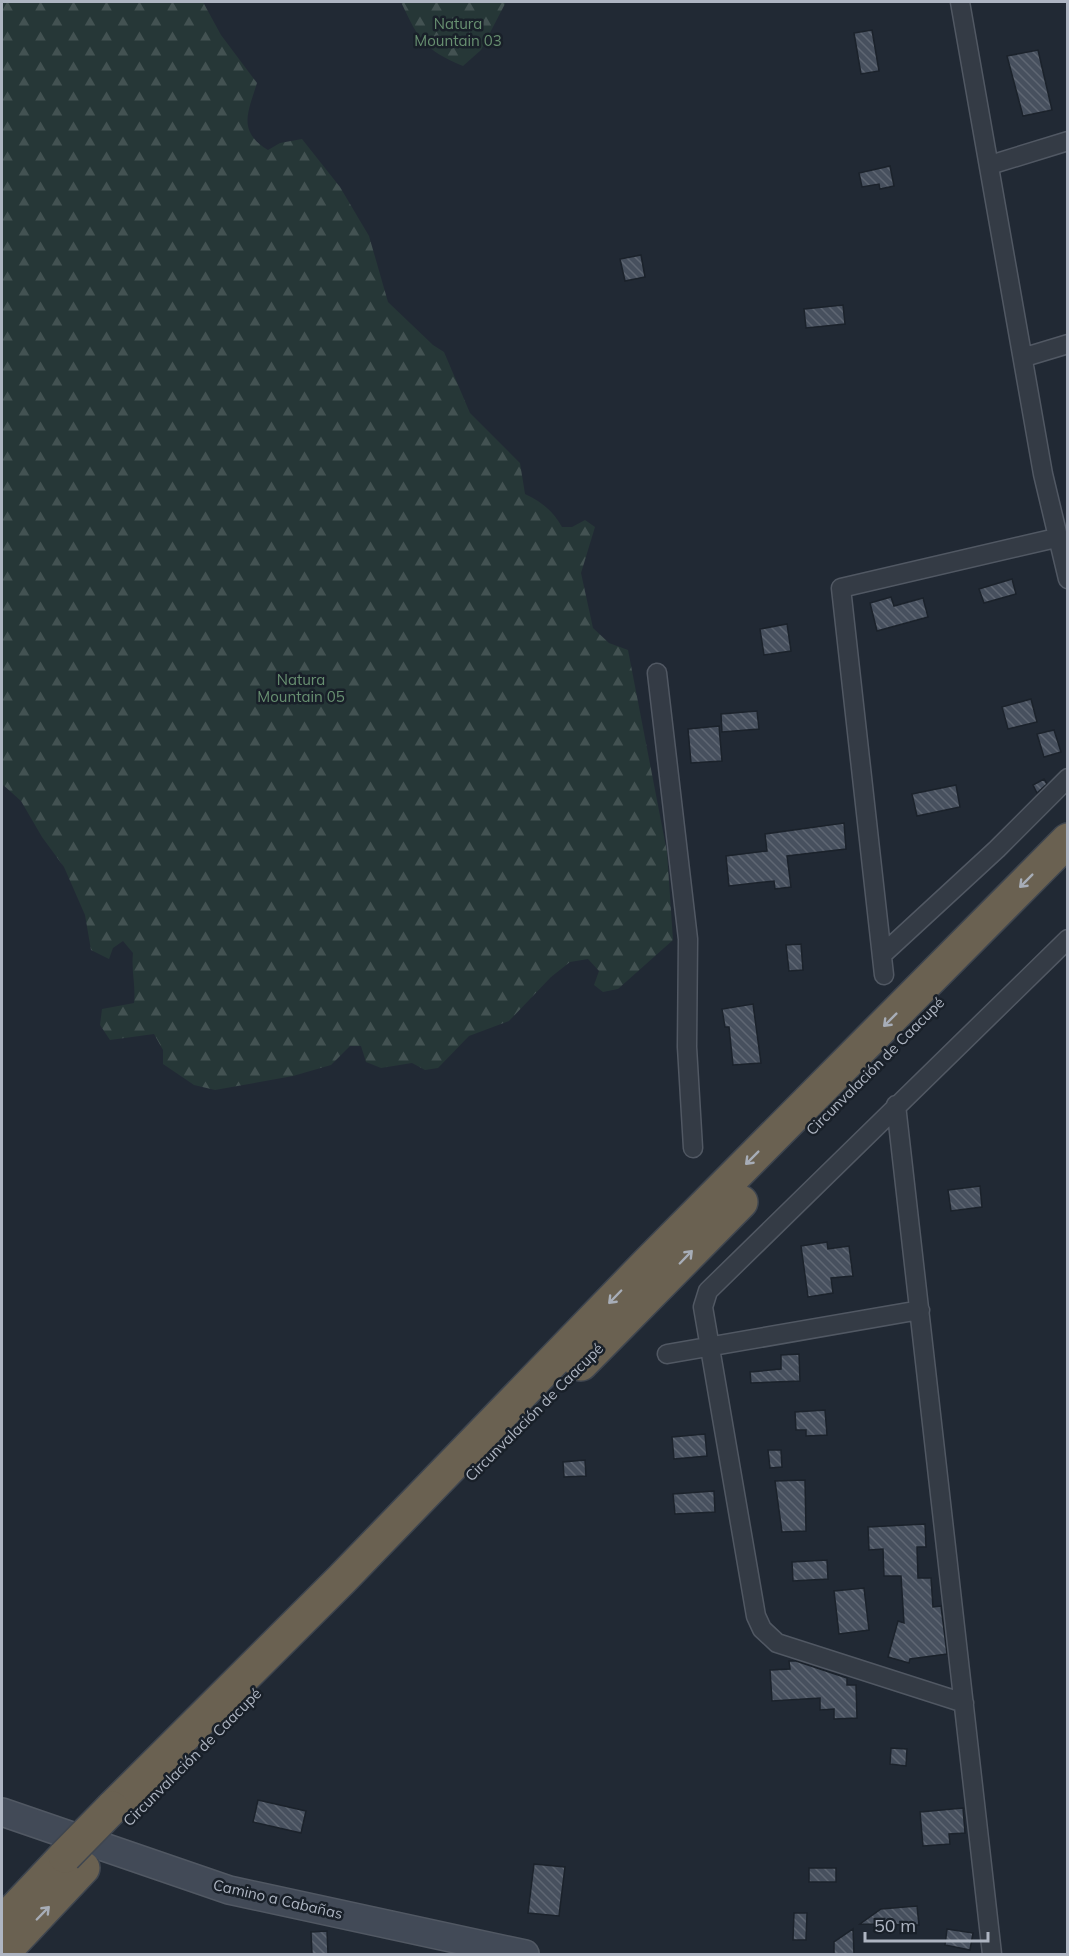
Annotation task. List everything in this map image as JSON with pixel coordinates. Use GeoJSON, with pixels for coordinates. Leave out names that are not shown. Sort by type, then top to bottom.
{"type":"FeatureCollection","features":[{"type":"Feature","properties":{"kind":"highway","name":"Circunvalación de Caacupé"},"geometry":{"type":"LineString","coordinates":[[2,1954],[74,1862],[342,1579],[646,1265],[1068,840]]}},
{"type":"Feature","properties":{"kind":"highway","name":"Circunvalación de Caacupé"},"geometry":{"type":"LineString","coordinates":[[120,1814],[1068,871]]}},
{"type":"Feature","properties":{"kind":"highway","name":"Circunvalación de Caacupé"},"geometry":{"type":"LineString","coordinates":[[2,1923],[74,1862]]}},
{"type":"Feature","properties":{"kind":"street"},"geometry":{"type":"LineString","coordinates":[[960,2],[1056,538],[1068,579]]}},
{"type":"Feature","properties":{"kind":"street"},"geometry":{"type":"LineString","coordinates":[[990,165],[1068,141]]}},
{"type":"Feature","properties":{"kind":"street"},"geometry":{"type":"LineString","coordinates":[[1024,357],[1068,344]]}},
{"type":"Feature","properties":{"kind":"street"},"geometry":{"type":"LineString","coordinates":[[884,975],[841,588],[1056,538]]}},
{"type":"Feature","properties":{"kind":"street"},"geometry":{"type":"LineString","coordinates":[[657,674],[688,939],[687,1047],[693,1148]]}},
{"type":"Feature","properties":{"kind":"street"},"geometry":{"type":"LineString","coordinates":[[883,954],[997,849],[1068,778]]}},
{"type":"Feature","properties":{"kind":"street"},"geometry":{"type":"LineString","coordinates":[[964,1703],[777,1643],[762,1629],[756,1616],[704,1307],[708,1291],[1068,939]]}},
{"type":"Feature","properties":{"kind":"street"},"geometry":{"type":"LineString","coordinates":[[896,1105],[992,1954]]}},
{"type":"Feature","properties":{"kind":"street"},"geometry":{"type":"LineString","coordinates":[[667,1354],[920,1310]]}},
{"type":"Feature","properties":{"kind":"street","name":"Camino a Cabañas"},"geometry":{"type":"LineString","coordinates":[[2,1812],[229,1890],[525,1954]]}},
{"type":"Feature","properties":{"kind":"green space","name":"Natura Mountain 05"},"geometry":{"type":"Polygon","coordinates":[[[2,2],[203,2],[221,35],[257,83],[248,112],[252,136],[268,150],[280,143],[302,139],[340,187],[369,236],[388,302],[433,345],[444,352],[470,413],[520,463],[525,494],[537,500],[555,516],[562,527],[572,527],[585,520],[595,527],[581,573],[593,628],[609,643],[628,650],[667,852],[673,940],[618,989],[603,992],[594,985],[599,971],[588,959],[570,962],[551,977],[509,1021],[469,1036],[438,1068],[425,1070],[412,1063],[381,1068],[366,1062],[361,1046],[350,1046],[331,1065],[293,1076],[215,1090],[194,1085],[163,1064],[163,1050],[154,1034],[110,1040],[100,1025],[102,1009],[134,1003],[133,953],[123,941],[113,948],[109,959],[91,950],[85,915],[64,867],[42,837],[21,801],[2,784],[2,2]]]}},
{"type":"Feature","properties":{"kind":"green space","name":"Natura Mountain 03"},"geometry":{"type":"Polygon","coordinates":[[[401,2],[506,2],[481,50],[463,66],[439,54],[424,42],[401,2]]]}},
{"type":"Feature","properties":{"kind":"building"},"geometry":{"type":"Polygon","coordinates":[[[872,30],[879,71],[861,74],[854,33],[872,30]]]}},
{"type":"Feature","properties":{"kind":"building"},"geometry":{"type":"Polygon","coordinates":[[[1038,50],[1052,110],[1023,116],[1007,56],[1038,50]]]}},
{"type":"Feature","properties":{"kind":"building"},"geometry":{"type":"Polygon","coordinates":[[[890,166],[894,186],[880,189],[879,184],[862,187],[859,173],[890,166]]]}},
{"type":"Feature","properties":{"kind":"building"},"geometry":{"type":"Polygon","coordinates":[[[641,255],[645,277],[625,281],[620,259],[641,255]]]}},
{"type":"Feature","properties":{"kind":"building"},"geometry":{"type":"Polygon","coordinates":[[[843,305],[845,324],[806,328],[804,309],[843,305]]]}},
{"type":"Feature","properties":{"kind":"building"},"geometry":{"type":"Polygon","coordinates":[[[1012,579],[1016,594],[984,603],[979,589],[1012,579]]]}},
{"type":"Feature","properties":{"kind":"building"},"geometry":{"type":"Polygon","coordinates":[[[891,597],[894,606],[923,598],[928,617],[877,631],[870,603],[891,597]]]}},
{"type":"Feature","properties":{"kind":"building"},"geometry":{"type":"Polygon","coordinates":[[[787,624],[791,651],[764,655],[760,629],[787,624]]]}},
{"type":"Feature","properties":{"kind":"building"},"geometry":{"type":"Polygon","coordinates":[[[1031,699],[1037,722],[1008,729],[1002,707],[1031,699]]]}},
{"type":"Feature","properties":{"kind":"building"},"geometry":{"type":"Polygon","coordinates":[[[757,711],[759,729],[722,732],[721,714],[757,711]]]}},
{"type":"Feature","properties":{"kind":"building"},"geometry":{"type":"Polygon","coordinates":[[[719,726],[722,761],[691,763],[688,729],[719,726]]]}},
{"type":"Feature","properties":{"kind":"building"},"geometry":{"type":"Polygon","coordinates":[[[1054,730],[1061,752],[1044,757],[1037,734],[1054,730]]]}},
{"type":"Feature","properties":{"kind":"building"},"geometry":{"type":"Polygon","coordinates":[[[1044,779],[1047,784],[1037,793],[1033,785],[1044,779]]]}},
{"type":"Feature","properties":{"kind":"building"},"geometry":{"type":"Polygon","coordinates":[[[956,785],[960,807],[917,816],[912,794],[956,785]]]}},
{"type":"Feature","properties":{"kind":"building"},"geometry":{"type":"Polygon","coordinates":[[[844,823],[846,849],[787,856],[791,887],[775,889],[774,881],[729,886],[726,856],[767,851],[765,834],[844,823]]]}},
{"type":"Feature","properties":{"kind":"building"},"geometry":{"type":"Polygon","coordinates":[[[801,944],[803,970],[789,971],[786,945],[801,944]]]}},
{"type":"Feature","properties":{"kind":"building"},"geometry":{"type":"Polygon","coordinates":[[[753,1004],[761,1063],[733,1065],[729,1027],[725,1027],[722,1009],[753,1004]]]}},
{"type":"Feature","properties":{"kind":"building"},"geometry":{"type":"Polygon","coordinates":[[[980,1186],[982,1207],[951,1211],[948,1190],[980,1186]]]}},
{"type":"Feature","properties":{"kind":"building"},"geometry":{"type":"Polygon","coordinates":[[[827,1242],[828,1249],[849,1246],[853,1276],[831,1278],[833,1293],[808,1297],[801,1246],[827,1242]]]}},
{"type":"Feature","properties":{"kind":"building"},"geometry":{"type":"Polygon","coordinates":[[[799,1354],[800,1381],[751,1383],[750,1372],[781,1369],[781,1355],[799,1354]]]}},
{"type":"Feature","properties":{"kind":"building"},"geometry":{"type":"Polygon","coordinates":[[[825,1410],[827,1435],[806,1436],[806,1430],[796,1430],[795,1412],[825,1410]]]}},
{"type":"Feature","properties":{"kind":"building"},"geometry":{"type":"Polygon","coordinates":[[[705,1434],[707,1456],[674,1459],[672,1437],[705,1434]]]}},
{"type":"Feature","properties":{"kind":"building"},"geometry":{"type":"Polygon","coordinates":[[[768,1450],[781,1450],[782,1467],[770,1468],[768,1450]]]}},
{"type":"Feature","properties":{"kind":"building"},"geometry":{"type":"Polygon","coordinates":[[[585,1460],[586,1476],[564,1477],[563,1462],[585,1460]]]}},
{"type":"Feature","properties":{"kind":"building"},"geometry":{"type":"Polygon","coordinates":[[[805,1480],[806,1531],[782,1532],[775,1481],[805,1480]]]}},
{"type":"Feature","properties":{"kind":"building"},"geometry":{"type":"Polygon","coordinates":[[[714,1491],[715,1512],[675,1514],[673,1494],[714,1491]]]}},
{"type":"Feature","properties":{"kind":"building"},"geometry":{"type":"Polygon","coordinates":[[[925,1524],[926,1547],[917,1547],[918,1578],[931,1578],[933,1607],[941,1606],[947,1654],[910,1659],[909,1663],[888,1657],[898,1621],[904,1623],[901,1576],[884,1576],[883,1549],[869,1550],[868,1527],[925,1524]]]}},
{"type":"Feature","properties":{"kind":"building"},"geometry":{"type":"Polygon","coordinates":[[[827,1560],[828,1579],[793,1581],[792,1562],[827,1560]]]}},
{"type":"Feature","properties":{"kind":"building"},"geometry":{"type":"Polygon","coordinates":[[[864,1588],[869,1630],[839,1634],[834,1591],[864,1588]]]}},
{"type":"Feature","properties":{"kind":"building"},"geometry":{"type":"Polygon","coordinates":[[[789,1661],[796,1661],[847,1678],[847,1685],[856,1685],[857,1718],[834,1719],[834,1709],[820,1710],[820,1698],[772,1701],[770,1670],[790,1669],[789,1661]]]}},
{"type":"Feature","properties":{"kind":"building"},"geometry":{"type":"Polygon","coordinates":[[[891,1748],[907,1749],[906,1766],[890,1764],[891,1748]]]}},
{"type":"Feature","properties":{"kind":"building"},"geometry":{"type":"Polygon","coordinates":[[[258,1800],[306,1811],[301,1833],[253,1822],[258,1800]]]}},
{"type":"Feature","properties":{"kind":"building"},"geometry":{"type":"Polygon","coordinates":[[[963,1808],[965,1833],[949,1834],[950,1844],[923,1846],[920,1812],[963,1808]]]}},
{"type":"Feature","properties":{"kind":"building"},"geometry":{"type":"Polygon","coordinates":[[[534,1864],[565,1867],[559,1916],[528,1913],[534,1864]]]}},
{"type":"Feature","properties":{"kind":"building"},"geometry":{"type":"Polygon","coordinates":[[[809,1868],[836,1868],[836,1882],[809,1882],[809,1868]]]}},
{"type":"Feature","properties":{"kind":"building"},"geometry":{"type":"Polygon","coordinates":[[[917,1906],[919,1925],[860,1924],[881,1909],[917,1906]]]}},
{"type":"Feature","properties":{"kind":"building"},"geometry":{"type":"Polygon","coordinates":[[[794,1913],[807,1913],[806,1940],[793,1940],[794,1913]]]}},
{"type":"Feature","properties":{"kind":"building"},"geometry":{"type":"Polygon","coordinates":[[[853,1929],[854,1954],[834,1954],[834,1942],[853,1929]]]}},
{"type":"Feature","properties":{"kind":"building"},"geometry":{"type":"Polygon","coordinates":[[[947,1929],[973,1933],[970,1950],[945,1945],[947,1929]]]}},
{"type":"Feature","properties":{"kind":"building"},"geometry":{"type":"Polygon","coordinates":[[[327,1931],[328,1954],[312,1954],[311,1932],[327,1931]]]}}]}
